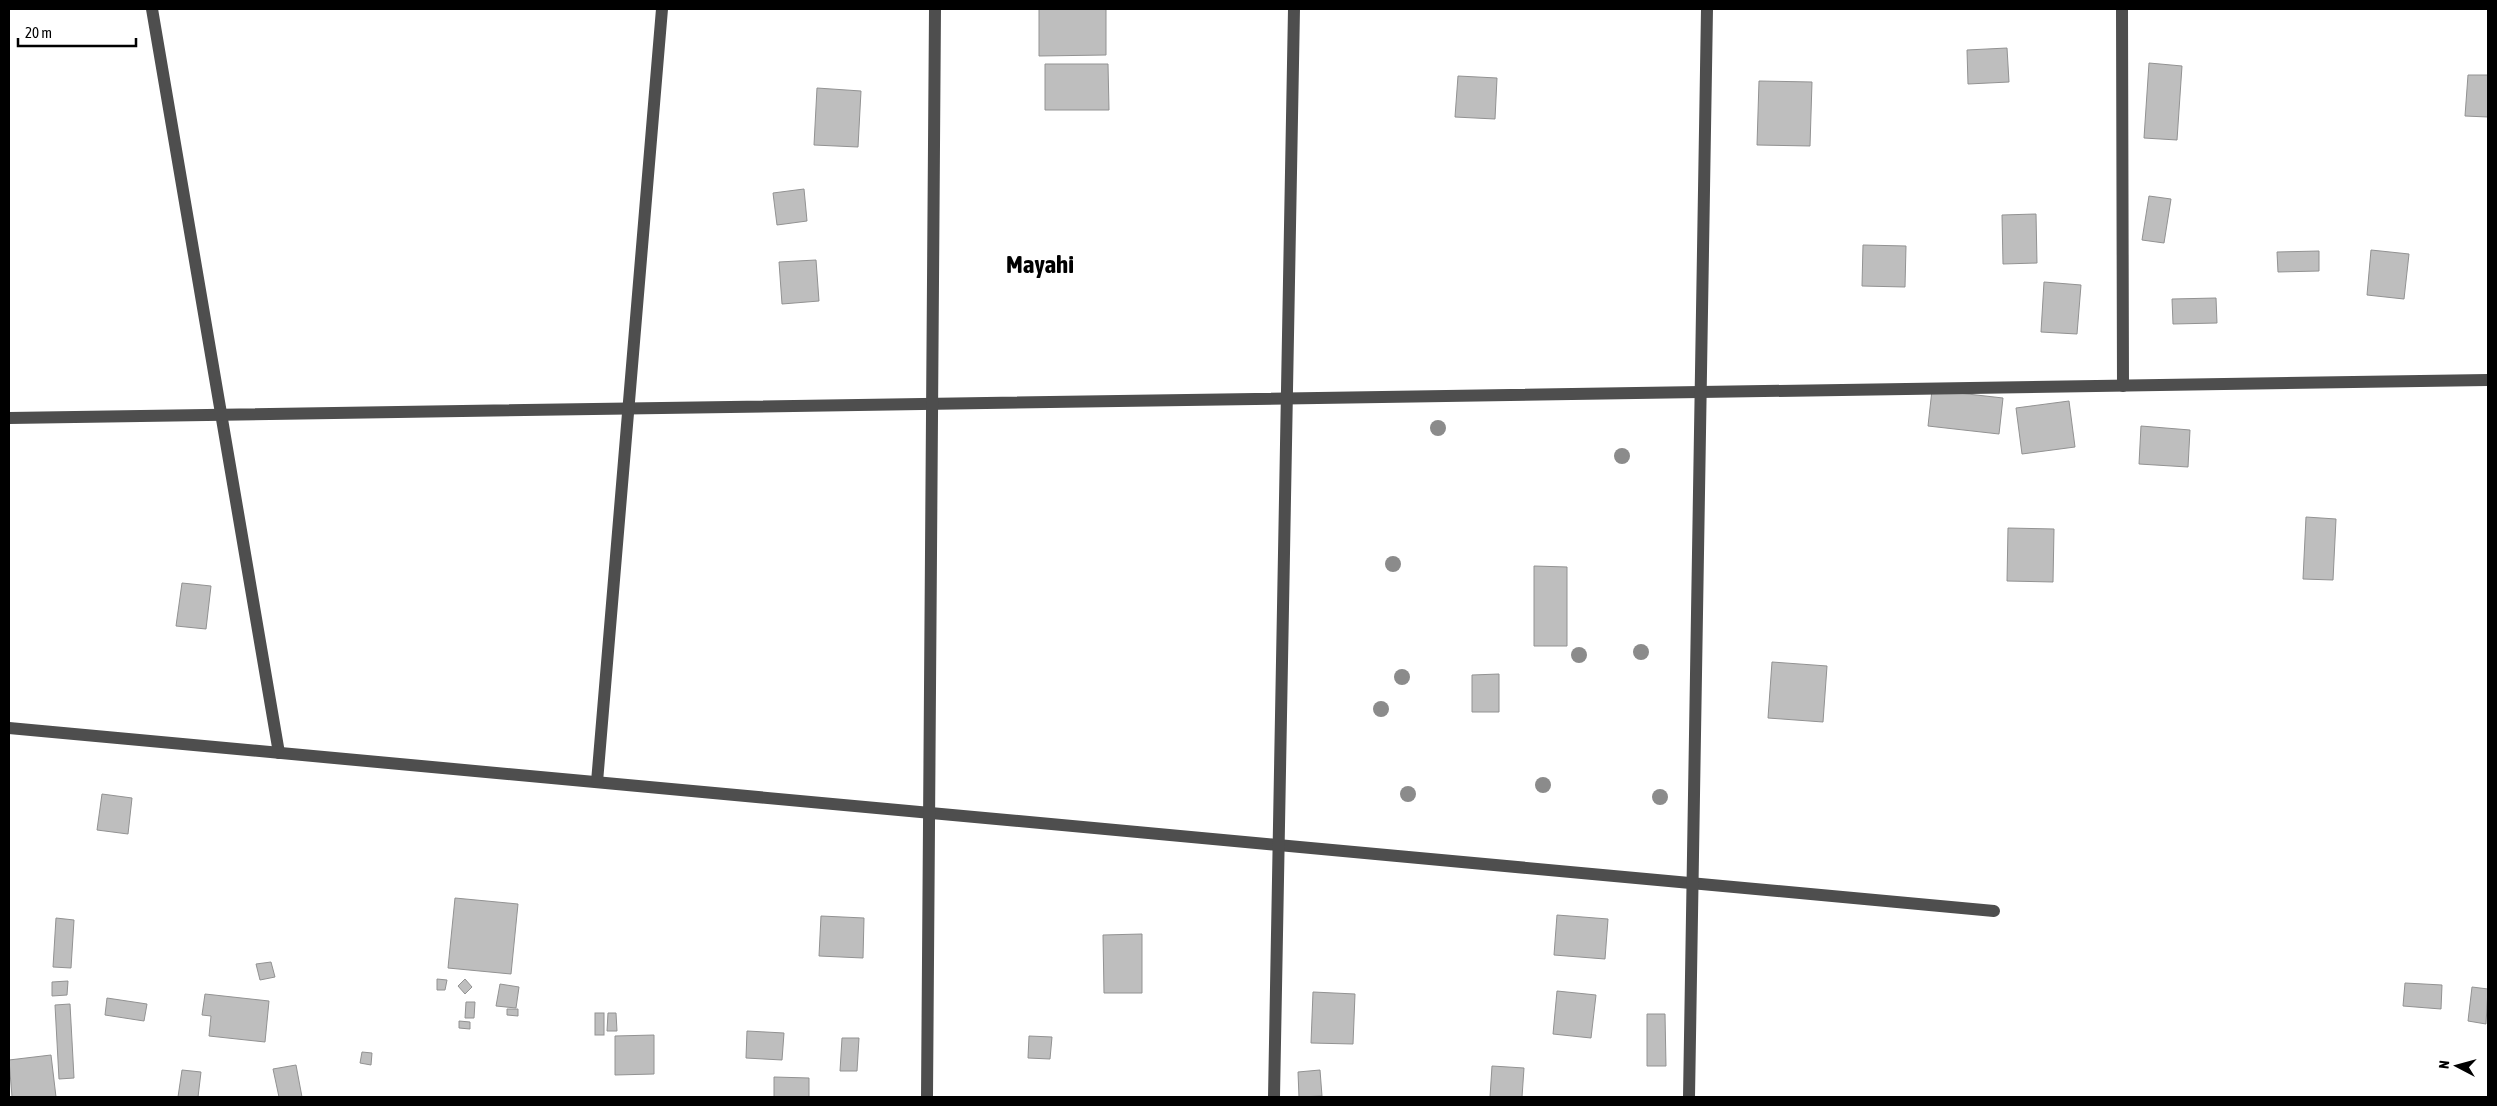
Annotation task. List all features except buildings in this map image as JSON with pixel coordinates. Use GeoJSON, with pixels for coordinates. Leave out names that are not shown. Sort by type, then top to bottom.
{"type":"FeatureCollection","features":[{"type":"Feature","properties":{"kind":"street"},"geometry":{"type":"LineString","coordinates":[[152,9],[279,753]]}},
{"type":"Feature","properties":{"kind":"street"},"geometry":{"type":"LineString","coordinates":[[597,782],[662,9]]}},
{"type":"Feature","properties":{"kind":"street"},"geometry":{"type":"LineString","coordinates":[[927,1097],[935,9]]}},
{"type":"Feature","properties":{"kind":"street"},"geometry":{"type":"LineString","coordinates":[[1274,1097],[1294,9]]}},
{"type":"Feature","properties":{"kind":"street"},"geometry":{"type":"LineString","coordinates":[[1689,1097],[1707,9]]}},
{"type":"Feature","properties":{"kind":"street"},"geometry":{"type":"LineString","coordinates":[[2122,9],[2123,386]]}},
{"type":"Feature","properties":{"kind":"street"},"geometry":{"type":"LineString","coordinates":[[9,418],[2488,380]]}},
{"type":"Feature","properties":{"kind":"street"},"geometry":{"type":"LineString","coordinates":[[9,728],[1994,911]]}},
{"type":"Feature","properties":{"kind":"district","name":"Mayahi"},"geometry":{"type":"Point","coordinates":[1040,264]}}]}
